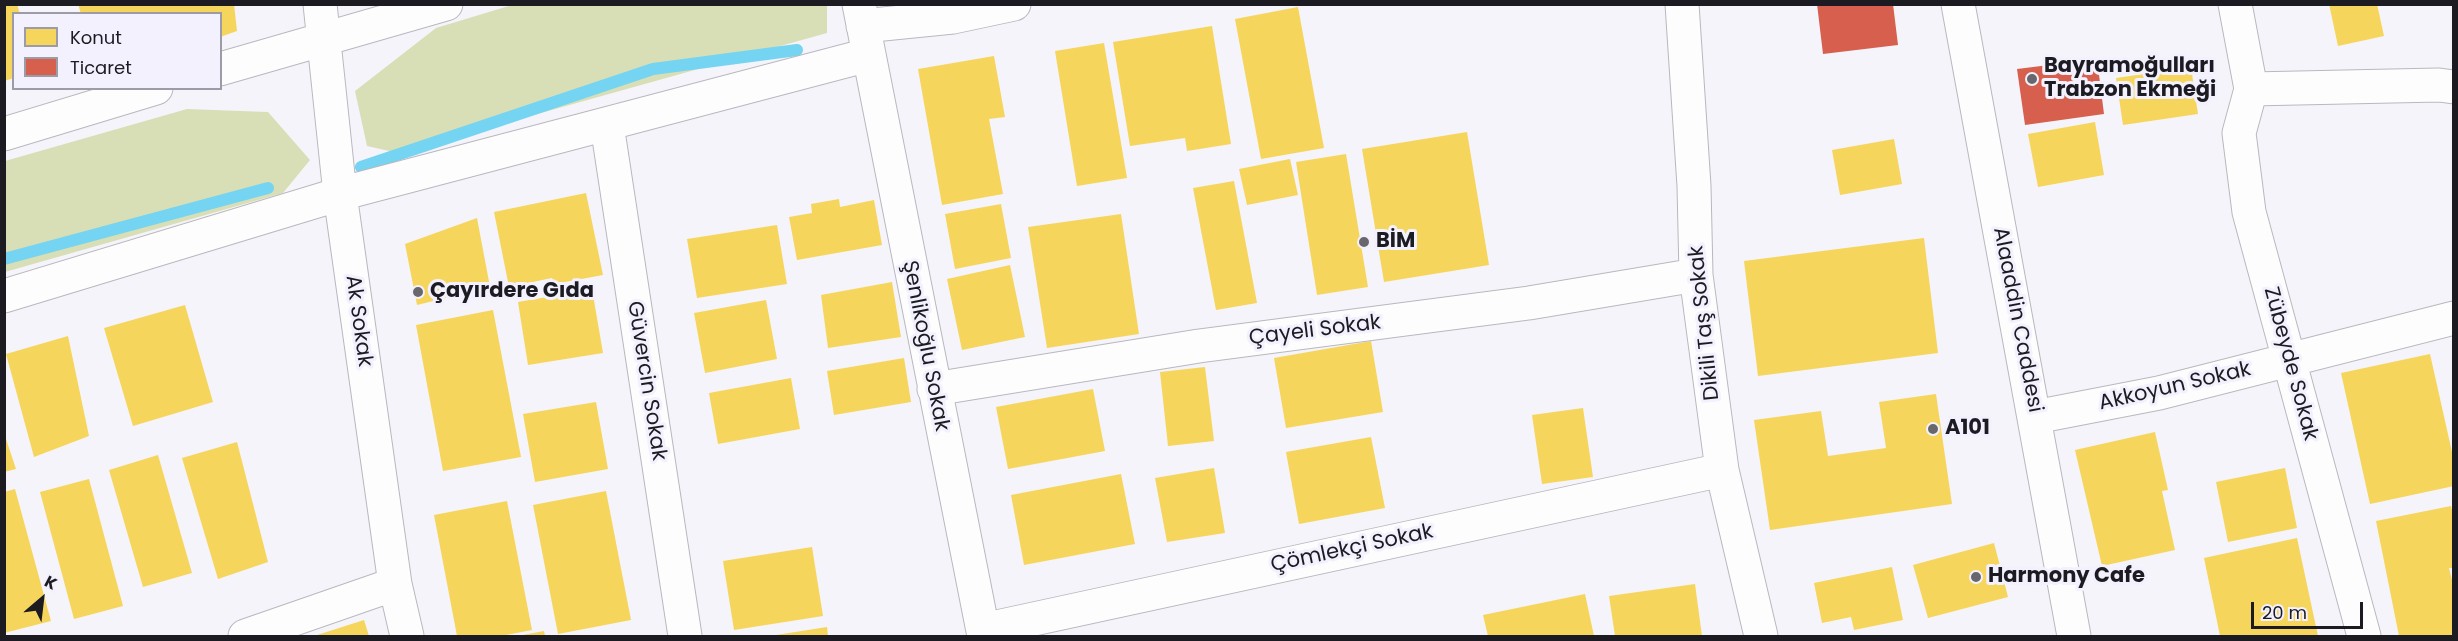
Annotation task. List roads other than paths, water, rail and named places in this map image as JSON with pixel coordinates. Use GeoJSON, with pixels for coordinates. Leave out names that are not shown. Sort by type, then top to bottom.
{"type":"FeatureCollection","features":[{"type":"Feature","properties":{"kind":"street","name":"Ak Sokak"},"geometry":{"type":"LineString","coordinates":[[320,4],[340,194],[395,584],[407,636]]}},
{"type":"Feature","properties":{"kind":"street"},"geometry":{"type":"LineString","coordinates":[[222,68],[446,4]]}},
{"type":"Feature","properties":{"kind":"street"},"geometry":{"type":"LineString","coordinates":[[4,296],[340,194],[607,124],[863,28],[953,16],[1014,4]]}},
{"type":"Feature","properties":{"kind":"street","name":"Dikili Taş Sokak"},"geometry":{"type":"LineString","coordinates":[[1682,4],[1694,186],[1696,275],[1722,470],[1761,636]]}},
{"type":"Feature","properties":{"kind":"street","name":"Alaaddin Caddesi"},"geometry":{"type":"LineString","coordinates":[[1958,4],[2074,636]]}},
{"type":"Feature","properties":{"kind":"street","name":"Zübeyde Sokak"},"geometry":{"type":"LineString","coordinates":[[2235,4],[2251,89],[2239,133],[2249,212],[2364,636]]}},
{"type":"Feature","properties":{"kind":"street","name":"Şenlikoğlu Sokak"},"geometry":{"type":"LineString","coordinates":[[863,28],[983,633]]}},
{"type":"Feature","properties":{"kind":"street"},"geometry":{"type":"LineString","coordinates":[[2251,89],[2439,85],[2454,87]]}},
{"type":"Feature","properties":{"kind":"street"},"geometry":{"type":"LineString","coordinates":[[4,134],[149,90]]}},
{"type":"Feature","properties":{"kind":"street","name":"Güvercin Sokak"},"geometry":{"type":"LineString","coordinates":[[607,124],[685,636]]}},
{"type":"Feature","properties":{"kind":"street","name":"Çayeli Sokak"},"geometry":{"type":"LineString","coordinates":[[934,389],[1199,346],[1529,303],[1696,275]]}},
{"type":"Feature","properties":{"kind":"street","name":"Akkoyun Sokak"},"geometry":{"type":"LineString","coordinates":[[2035,417],[2159,393],[2454,318]]}},
{"type":"Feature","properties":{"kind":"street","name":"Çömlekçi Sokak"},"geometry":{"type":"LineString","coordinates":[[983,633],[1722,470]]}},
{"type":"Feature","properties":{"kind":"street"},"geometry":{"type":"LineString","coordinates":[[245,636],[395,584]]}},
{"type":"Feature","properties":{"kind":"waterway"},"geometry":{"type":"LineString","coordinates":[[361,167],[653,69],[797,50]]}},
{"type":"Feature","properties":{"kind":"waterway"},"geometry":{"type":"LineString","coordinates":[[4,259],[268,188]]}},
{"type":"Feature","properties":{"kind":"place","name":"Bayramoğulları Trabzon Ekmeği"},"geometry":{"type":"Point","coordinates":[2032,79]}},
{"type":"Feature","properties":{"kind":"place","name":"BİM"},"geometry":{"type":"Point","coordinates":[1364,242]}},
{"type":"Feature","properties":{"kind":"place","name":"Çayırdere Gıda"},"geometry":{"type":"Point","coordinates":[418,292]}},
{"type":"Feature","properties":{"kind":"place","name":"A101"},"geometry":{"type":"Point","coordinates":[1933,429]}},
{"type":"Feature","properties":{"kind":"place","name":"Harmony Cafe"},"geometry":{"type":"Point","coordinates":[1976,577]}}]}
